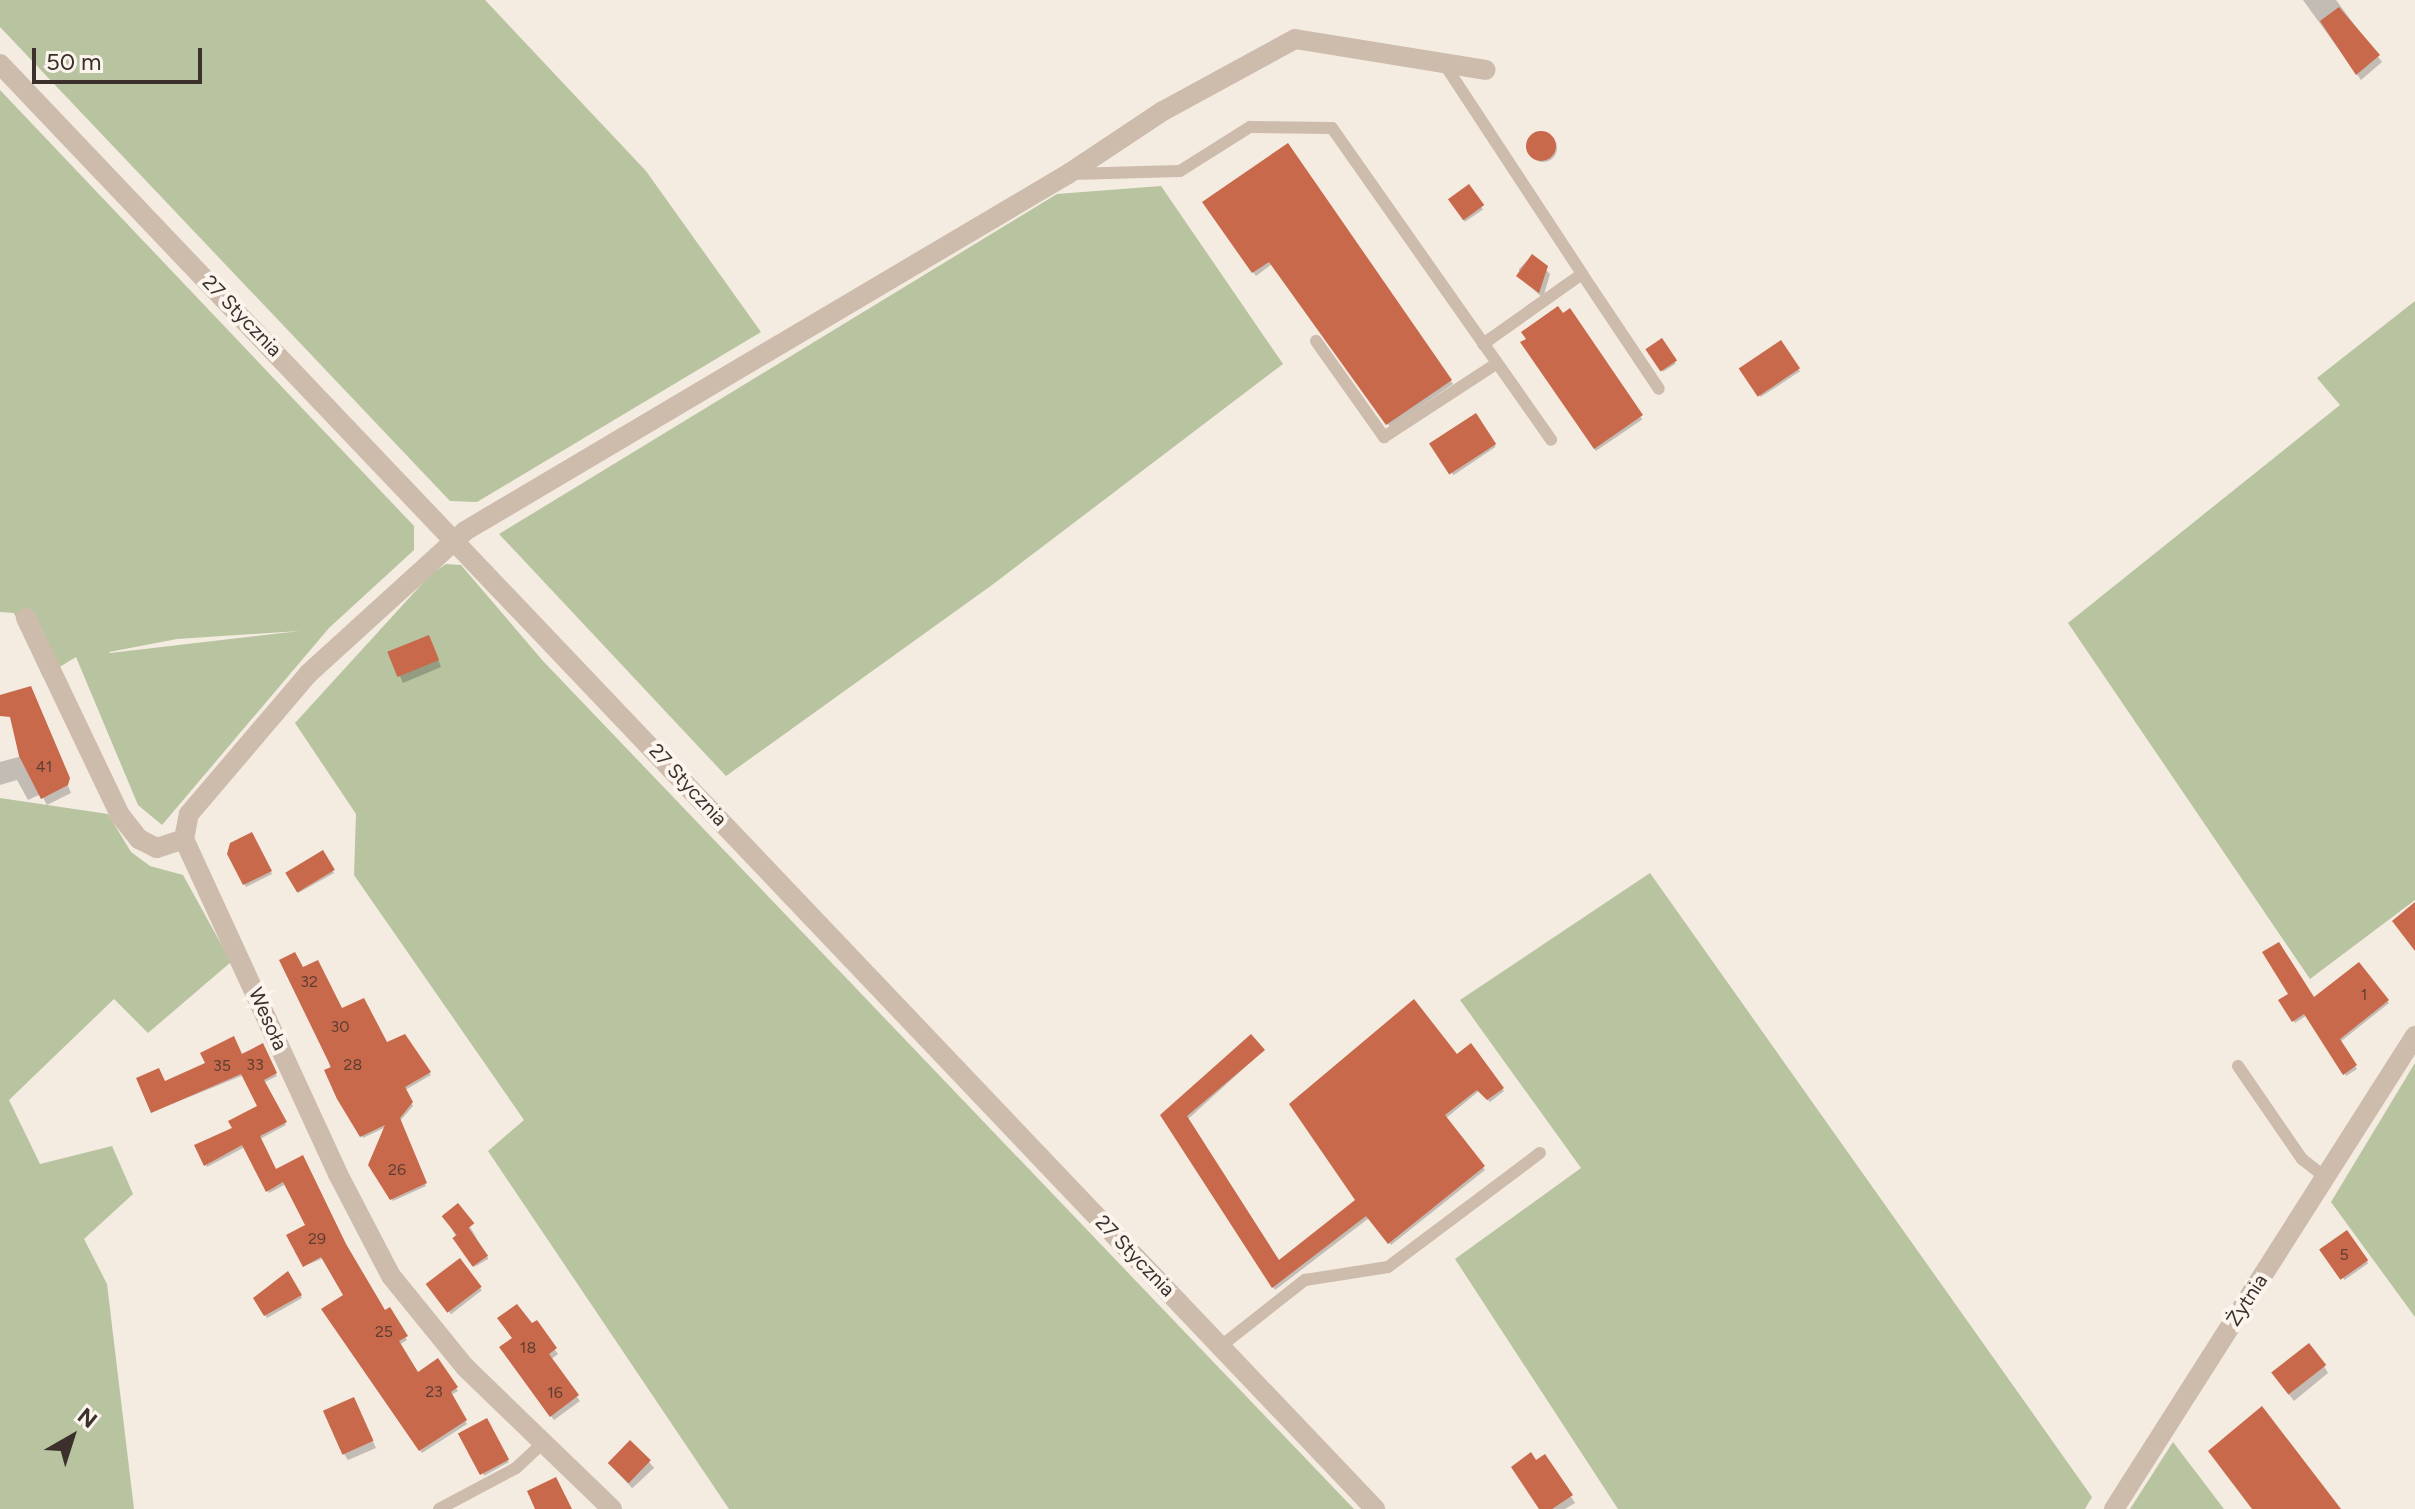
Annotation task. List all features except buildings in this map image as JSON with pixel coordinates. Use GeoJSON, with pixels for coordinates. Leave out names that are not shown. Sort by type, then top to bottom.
{"type":"FeatureCollection","features":[{"type":"Feature","properties":{"kind":"street"},"geometry":{"type":"LineString","coordinates":[[26,618],[120,815],[139,839],[157,848],[184,839],[189,814],[308,674],[455,539],[1068,174],[1163,111],[1295,39],[1486,70]]}},
{"type":"Feature","properties":{"kind":"street","name":"27 Stycznia"},"geometry":{"type":"LineString","coordinates":[[0,64],[1375,1509]]}},
{"type":"Feature","properties":{"kind":"street","name":"Wesoła"},"geometry":{"type":"LineString","coordinates":[[184,839],[338,1174],[391,1276],[444,1344],[542,1444],[612,1509]]}},
{"type":"Feature","properties":{"kind":"street","name":"Żytnia"},"geometry":{"type":"LineString","coordinates":[[2114,1509],[2415,1036]]}},
{"type":"Feature","properties":{"kind":"lane"},"geometry":{"type":"LineString","coordinates":[[1443,62],[1659,389]]}},
{"type":"Feature","properties":{"kind":"lane"},"geometry":{"type":"LineString","coordinates":[[1068,174],[1180,171],[1250,127],[1332,128],[1551,440]]}},
{"type":"Feature","properties":{"kind":"lane"},"geometry":{"type":"LineString","coordinates":[[1483,344],[1582,274]]}},
{"type":"Feature","properties":{"kind":"lane"},"geometry":{"type":"LineString","coordinates":[[1316,341],[1384,437],[1496,364]]}},
{"type":"Feature","properties":{"kind":"lane"},"geometry":{"type":"LineString","coordinates":[[2238,1066],[2302,1159],[2325,1177]]}},
{"type":"Feature","properties":{"kind":"lane"},"geometry":{"type":"LineString","coordinates":[[1221,1346],[1305,1280],[1388,1267],[1540,1153]]}},
{"type":"Feature","properties":{"kind":"lane"},"geometry":{"type":"LineString","coordinates":[[439,1509],[516,1468],[542,1444]]}},
{"type":"Feature","properties":{"kind":"green space"},"geometry":{"type":"Polygon","coordinates":[[[0,0],[485,0],[646,171],[761,332],[477,502],[450,501],[0,27],[0,0]]]}},
{"type":"Feature","properties":{"kind":"green space"},"geometry":{"type":"Polygon","coordinates":[[[0,90],[414,526],[414,550],[329,628],[162,825],[138,805],[76,657],[43,677],[14,613],[0,612],[0,90]],[[300,631],[177,639],[110,653],[300,631]]]}},
{"type":"Feature","properties":{"kind":"green space"},"geometry":{"type":"Polygon","coordinates":[[[1161,186],[1283,364],[992,585],[726,776],[499,534],[1057,194],[1161,186]]]}},
{"type":"Feature","properties":{"kind":"green space"},"geometry":{"type":"Polygon","coordinates":[[[2415,301],[2415,900],[2310,979],[2068,623],[2340,405],[2317,378],[2415,301]]]}},
{"type":"Feature","properties":{"kind":"green space"},"geometry":{"type":"Polygon","coordinates":[[[446,564],[461,565],[543,661],[1354,1509],[729,1509],[488,1151],[524,1120],[354,875],[356,814],[295,723],[431,574],[446,564]]]}},
{"type":"Feature","properties":{"kind":"green space"},"geometry":{"type":"Polygon","coordinates":[[[0,798],[108,814],[131,852],[150,866],[183,875],[231,962],[148,1033],[114,999],[9,1100],[40,1164],[112,1146],[133,1194],[84,1239],[107,1284],[134,1509],[0,1509],[0,798]]]}},
{"type":"Feature","properties":{"kind":"green space"},"geometry":{"type":"Polygon","coordinates":[[[1650,873],[2092,1497],[2085,1509],[1618,1509],[1455,1259],[1581,1168],[1460,1000],[1650,873]]]}},
{"type":"Feature","properties":{"kind":"green space"},"geometry":{"type":"Polygon","coordinates":[[[2415,1063],[2415,1317],[2331,1202],[2415,1063]]]}},
{"type":"Feature","properties":{"kind":"green space"},"geometry":{"type":"Polygon","coordinates":[[[2173,1442],[2224,1509],[2130,1509],[2173,1442]]]}}]}
